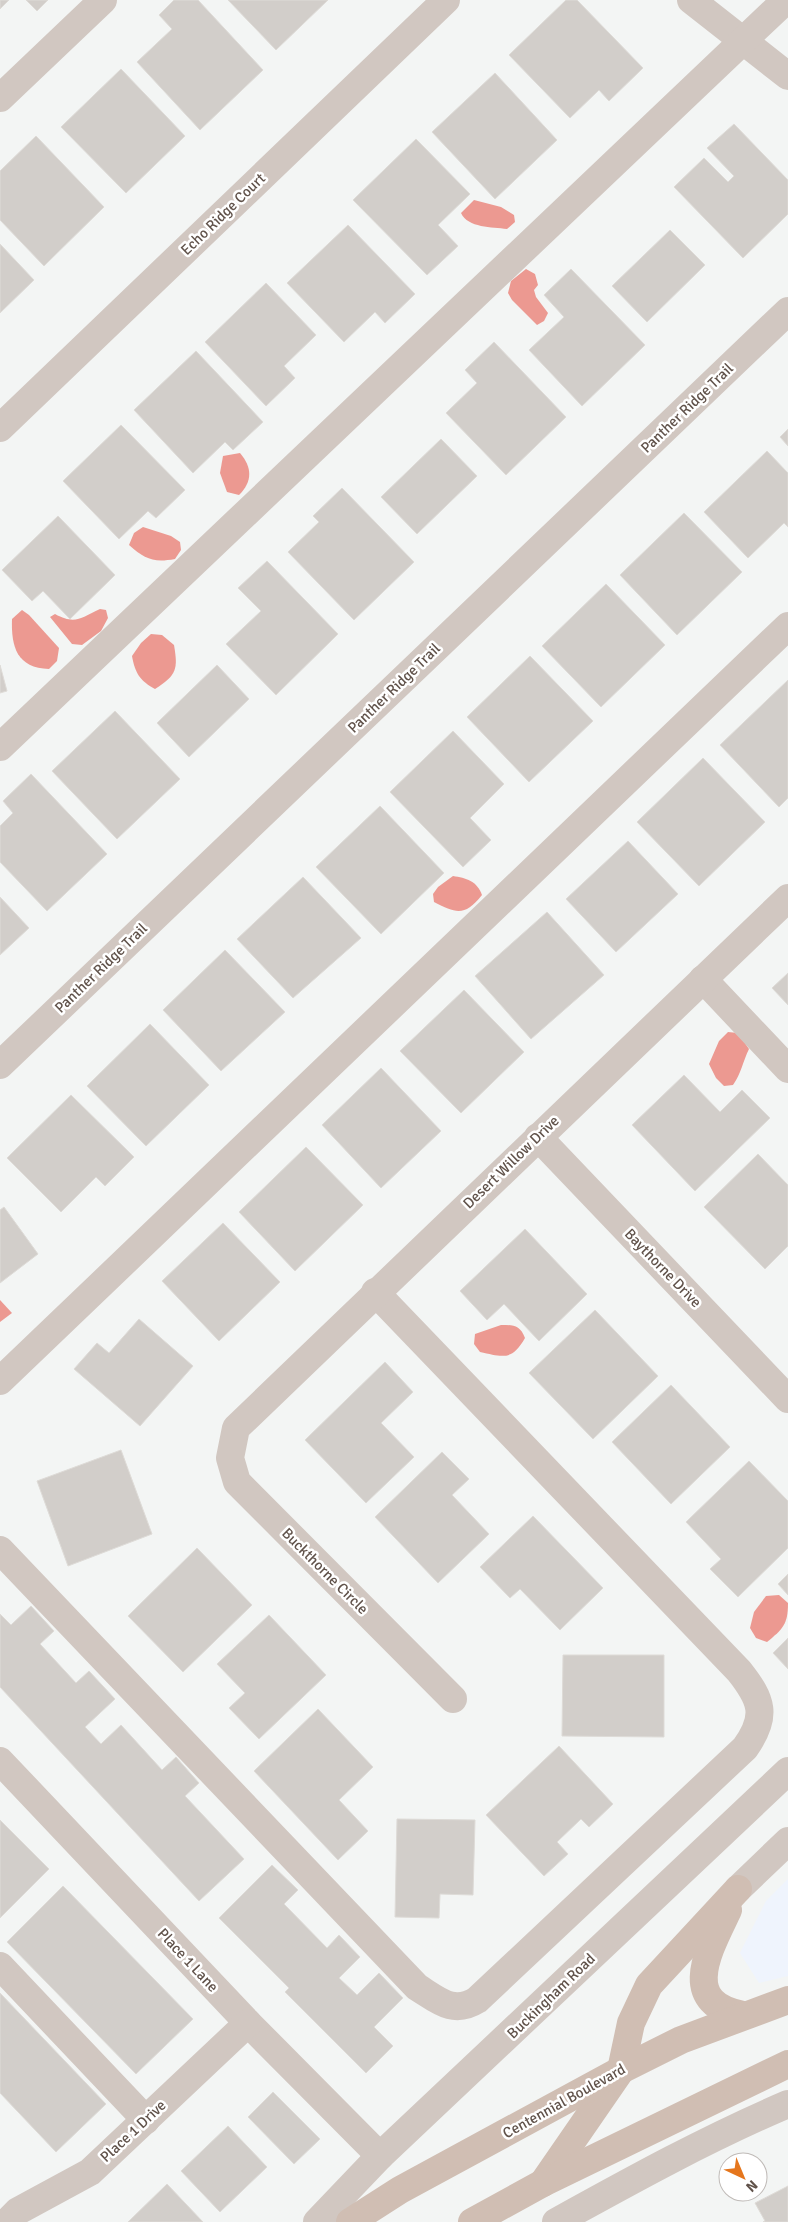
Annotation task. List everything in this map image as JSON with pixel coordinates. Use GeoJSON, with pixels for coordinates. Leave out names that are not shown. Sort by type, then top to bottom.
{"type":"FeatureCollection","features":[{"type":"Feature","properties":{"kind":"main road"},"geometry":{"type":"LineString","coordinates":[[738,1889],[707,1955],[703,1981],[706,1994],[712,2003],[727,2012],[743,2015]]}},
{"type":"Feature","properties":{"kind":"main road"},"geometry":{"type":"LineString","coordinates":[[543,2183],[621,2070],[631,2023],[649,1985],[738,1889]]}},
{"type":"Feature","properties":{"kind":"main road","name":"Centennial Boulevard"},"geometry":{"type":"LineString","coordinates":[[350,2222],[400,2190],[621,2070],[681,2040],[743,2015],[788,2000]]}},
{"type":"Feature","properties":{"kind":"main road"},"geometry":{"type":"LineString","coordinates":[[472,2222],[543,2183],[788,2064]]}},
{"type":"Feature","properties":{"kind":"street"},"geometry":{"type":"LineString","coordinates":[[0,98],[103,0]]}},
{"type":"Feature","properties":{"kind":"street","name":"Echo Ridge Court"},"geometry":{"type":"LineString","coordinates":[[0,428],[446,0]]}},
{"type":"Feature","properties":{"kind":"street"},"geometry":{"type":"LineString","coordinates":[[691,0],[788,76]]}},
{"type":"Feature","properties":{"kind":"street"},"geometry":{"type":"LineString","coordinates":[[0,747],[786,0]]}},
{"type":"Feature","properties":{"kind":"street","name":"Panther Ridge Trail"},"geometry":{"type":"LineString","coordinates":[[0,1065],[788,311]]}},
{"type":"Feature","properties":{"kind":"street"},"geometry":{"type":"LineString","coordinates":[[0,1381],[788,626]]}},
{"type":"Feature","properties":{"kind":"street","name":"Desert Willow Drive"},"geometry":{"type":"LineString","coordinates":[[236,1428],[375,1292],[788,898]]}},
{"type":"Feature","properties":{"kind":"street"},"geometry":{"type":"LineString","coordinates":[[702,979],[788,1069]]}},
{"type":"Feature","properties":{"kind":"street","name":"Baythorne Drive"},"geometry":{"type":"LineString","coordinates":[[538,1137],[788,1398]]}},
{"type":"Feature","properties":{"kind":"street"},"geometry":{"type":"LineString","coordinates":[[0,1550],[417,1987],[443,2003],[458,2008],[477,2000],[745,1748],[756,1732],[760,1705],[754,1690],[739,1671],[375,1292]]}},
{"type":"Feature","properties":{"kind":"street","name":"Buckthorne Circle"},"geometry":{"type":"LineString","coordinates":[[236,1428],[230,1458],[237,1482],[452,1699]]}},
{"type":"Feature","properties":{"kind":"street","name":"Place 1 Lane"},"geometry":{"type":"LineString","coordinates":[[0,1761],[248,2024],[380,2156]]}},
{"type":"Feature","properties":{"kind":"street","name":"Buckingham Road"},"geometry":{"type":"LineString","coordinates":[[317,2222],[380,2156],[788,1772]]}},
{"type":"Feature","properties":{"kind":"street"},"geometry":{"type":"LineString","coordinates":[[738,1889],[788,1841]]}},
{"type":"Feature","properties":{"kind":"street"},"geometry":{"type":"LineString","coordinates":[[0,1966],[146,2120]]}},
{"type":"Feature","properties":{"kind":"street","name":"Place 1 Drive"},"geometry":{"type":"LineString","coordinates":[[7,2222],[18,2211],[90,2172],[248,2024]]}},
{"type":"Feature","properties":{"kind":"street"},"geometry":{"type":"LineString","coordinates":[[556,2222],[663,2163],[743,2123],[788,2104]]}},
{"type":"Feature","properties":{"kind":"shaded area"},"geometry":{"type":"Polygon","coordinates":[[[474,200],[501,207],[514,215],[515,222],[507,229],[481,226],[469,222],[461,213],[474,200]]]}},
{"type":"Feature","properties":{"kind":"shaded area"},"geometry":{"type":"Polygon","coordinates":[[[526,269],[535,274],[538,285],[534,290],[536,297],[548,313],[544,321],[537,325],[512,300],[508,293],[511,281],[526,269]]]}},
{"type":"Feature","properties":{"kind":"shaded area"},"geometry":{"type":"Polygon","coordinates":[[[240,453],[249,469],[249,479],[244,490],[239,495],[227,492],[220,473],[223,456],[240,453]]]}},
{"type":"Feature","properties":{"kind":"shaded area"},"geometry":{"type":"Polygon","coordinates":[[[143,527],[171,536],[180,542],[181,550],[175,559],[150,559],[129,545],[134,533],[143,527]]]}},
{"type":"Feature","properties":{"kind":"shaded area"},"geometry":{"type":"Polygon","coordinates":[[[100,609],[106,610],[108,618],[101,631],[82,645],[72,644],[50,617],[55,614],[73,620],[100,609]]]}},
{"type":"Feature","properties":{"kind":"shaded area"},"geometry":{"type":"Polygon","coordinates":[[[22,610],[29,615],[59,648],[57,661],[49,669],[30,665],[18,654],[13,638],[12,619],[22,610]]]}},
{"type":"Feature","properties":{"kind":"shaded area"},"geometry":{"type":"Polygon","coordinates":[[[151,634],[162,635],[174,645],[176,660],[176,666],[172,675],[155,689],[139,676],[132,656],[141,643],[151,634]]]}},
{"type":"Feature","properties":{"kind":"shaded area"},"geometry":{"type":"Polygon","coordinates":[[[453,876],[471,881],[477,886],[482,895],[471,907],[465,910],[455,911],[434,902],[433,894],[438,887],[453,876]]]}},
{"type":"Feature","properties":{"kind":"shaded area"},"geometry":{"type":"Polygon","coordinates":[[[728,1032],[738,1033],[749,1049],[733,1085],[724,1086],[716,1078],[709,1064],[719,1041],[728,1032]]]}},
{"type":"Feature","properties":{"kind":"shaded area"},"geometry":{"type":"Polygon","coordinates":[[[0,1300],[12,1313],[0,1322],[0,1300]]]}},
{"type":"Feature","properties":{"kind":"shaded area"},"geometry":{"type":"Polygon","coordinates":[[[501,1325],[513,1326],[521,1330],[525,1338],[516,1351],[501,1356],[480,1352],[474,1344],[475,1334],[501,1325]]]}},
{"type":"Feature","properties":{"kind":"shaded area"},"geometry":{"type":"Polygon","coordinates":[[[779,1595],[788,1603],[784,1626],[767,1642],[756,1638],[750,1628],[754,1612],[766,1596],[779,1595]]]}},
{"type":"Feature","properties":{"kind":"shaded area"},"geometry":{"type":"Polygon","coordinates":[[[788,1879],[788,1976],[759,1983],[740,1953],[766,1901],[788,1879]]]}},
{"type":"Feature","properties":{"kind":"building"},"geometry":{"type":"Polygon","coordinates":[[[0,0],[9,0],[0,9],[0,0]]]}},
{"type":"Feature","properties":{"kind":"building"},"geometry":{"type":"Polygon","coordinates":[[[26,0],[48,0],[37,11],[26,0]]]}},
{"type":"Feature","properties":{"kind":"building"},"geometry":{"type":"Polygon","coordinates":[[[174,0],[198,0],[263,70],[200,130],[137,62],[172,29],[159,15],[174,0]]]}},
{"type":"Feature","properties":{"kind":"building"},"geometry":{"type":"Polygon","coordinates":[[[228,0],[328,0],[276,50],[228,0]]]}},
{"type":"Feature","properties":{"kind":"building"},"geometry":{"type":"Polygon","coordinates":[[[566,0],[577,0],[643,68],[609,101],[599,90],[570,118],[509,55],[566,0]]]}},
{"type":"Feature","properties":{"kind":"building"},"geometry":{"type":"Polygon","coordinates":[[[121,69],[185,136],[126,193],[61,127],[121,69]]]}},
{"type":"Feature","properties":{"kind":"building"},"geometry":{"type":"Polygon","coordinates":[[[495,73],[557,140],[495,199],[432,132],[495,73]]]}},
{"type":"Feature","properties":{"kind":"building"},"geometry":{"type":"Polygon","coordinates":[[[734,124],[788,180],[788,214],[743,258],[674,187],[704,158],[728,182],[734,176],[707,148],[734,124]]]}},
{"type":"Feature","properties":{"kind":"building"},"geometry":{"type":"Polygon","coordinates":[[[36,136],[104,207],[44,266],[0,220],[0,171],[36,136]]]}},
{"type":"Feature","properties":{"kind":"building"},"geometry":{"type":"Polygon","coordinates":[[[416,139],[470,194],[438,225],[458,246],[427,275],[353,200],[416,139]]]}},
{"type":"Feature","properties":{"kind":"building"},"geometry":{"type":"Polygon","coordinates":[[[348,225],[415,294],[385,323],[375,312],[344,342],[287,283],[348,225]]]}},
{"type":"Feature","properties":{"kind":"building"},"geometry":{"type":"Polygon","coordinates":[[[670,230],[705,265],[647,322],[612,286],[670,230]]]}},
{"type":"Feature","properties":{"kind":"building"},"geometry":{"type":"Polygon","coordinates":[[[0,244],[34,280],[0,313],[0,244]]]}},
{"type":"Feature","properties":{"kind":"building"},"geometry":{"type":"Polygon","coordinates":[[[571,269],[645,345],[582,406],[529,350],[564,317],[544,295],[571,269]]]}},
{"type":"Feature","properties":{"kind":"building"},"geometry":{"type":"Polygon","coordinates":[[[266,283],[316,335],[284,366],[295,378],[266,406],[205,342],[266,283]]]}},
{"type":"Feature","properties":{"kind":"building"},"geometry":{"type":"Polygon","coordinates":[[[494,342],[566,417],[506,475],[446,413],[477,383],[465,370],[494,342]]]}},
{"type":"Feature","properties":{"kind":"building"},"geometry":{"type":"Polygon","coordinates":[[[196,351],[263,422],[233,450],[225,442],[193,473],[134,410],[196,351]]]}},
{"type":"Feature","properties":{"kind":"building"},"geometry":{"type":"Polygon","coordinates":[[[121,425],[185,490],[156,518],[148,511],[119,539],[63,481],[121,425]]]}},
{"type":"Feature","properties":{"kind":"building"},"geometry":{"type":"Polygon","coordinates":[[[788,429],[788,446],[780,437],[788,429]]]}},
{"type":"Feature","properties":{"kind":"building"},"geometry":{"type":"Polygon","coordinates":[[[441,439],[477,476],[417,534],[381,497],[441,439]]]}},
{"type":"Feature","properties":{"kind":"building"},"geometry":{"type":"Polygon","coordinates":[[[767,451],[788,473],[788,527],[784,523],[748,558],[704,512],[767,451]]]}},
{"type":"Feature","properties":{"kind":"building"},"geometry":{"type":"Polygon","coordinates":[[[342,488],[414,562],[354,620],[288,552],[319,522],[313,516],[342,488]]]}},
{"type":"Feature","properties":{"kind":"building"},"geometry":{"type":"Polygon","coordinates":[[[684,513],[742,572],[677,635],[620,575],[684,513]]]}},
{"type":"Feature","properties":{"kind":"building"},"geometry":{"type":"Polygon","coordinates":[[[58,516],[115,575],[70,619],[43,591],[32,601],[2,570],[58,516]]]}},
{"type":"Feature","properties":{"kind":"building"},"geometry":{"type":"Polygon","coordinates":[[[267,561],[338,634],[276,695],[226,644],[261,611],[238,588],[267,561]]]}},
{"type":"Feature","properties":{"kind":"building"},"geometry":{"type":"Polygon","coordinates":[[[606,584],[665,645],[601,707],[542,646],[606,584]]]}},
{"type":"Feature","properties":{"kind":"building"},"geometry":{"type":"Polygon","coordinates":[[[530,656],[593,721],[529,782],[467,717],[530,656]]]}},
{"type":"Feature","properties":{"kind":"building"},"geometry":{"type":"Polygon","coordinates":[[[0,665],[7,691],[0,693],[0,665]]]}},
{"type":"Feature","properties":{"kind":"building"},"geometry":{"type":"Polygon","coordinates":[[[217,665],[249,699],[189,757],[157,723],[217,665]]]}},
{"type":"Feature","properties":{"kind":"building"},"geometry":{"type":"Polygon","coordinates":[[[788,680],[788,798],[779,807],[720,745],[788,680]]]}},
{"type":"Feature","properties":{"kind":"building"},"geometry":{"type":"Polygon","coordinates":[[[115,711],[180,779],[117,839],[52,771],[115,711]]]}},
{"type":"Feature","properties":{"kind":"building"},"geometry":{"type":"Polygon","coordinates":[[[453,731],[504,784],[470,818],[491,840],[463,867],[390,792],[453,731]]]}},
{"type":"Feature","properties":{"kind":"building"},"geometry":{"type":"Polygon","coordinates":[[[703,758],[765,822],[699,886],[637,822],[703,758]]]}},
{"type":"Feature","properties":{"kind":"building"},"geometry":{"type":"Polygon","coordinates":[[[31,774],[107,854],[47,911],[0,862],[0,826],[13,813],[3,801],[31,774]]]}},
{"type":"Feature","properties":{"kind":"building"},"geometry":{"type":"Polygon","coordinates":[[[380,806],[444,873],[381,934],[316,867],[380,806]]]}},
{"type":"Feature","properties":{"kind":"building"},"geometry":{"type":"Polygon","coordinates":[[[628,841],[678,894],[616,952],[566,899],[628,841]]]}},
{"type":"Feature","properties":{"kind":"building"},"geometry":{"type":"Polygon","coordinates":[[[303,877],[361,938],[293,998],[237,939],[303,877]]]}},
{"type":"Feature","properties":{"kind":"building"},"geometry":{"type":"Polygon","coordinates":[[[0,897],[29,928],[0,955],[0,897]]]}},
{"type":"Feature","properties":{"kind":"building"},"geometry":{"type":"Polygon","coordinates":[[[547,912],[604,975],[531,1039],[475,976],[547,912]]]}},
{"type":"Feature","properties":{"kind":"building"},"geometry":{"type":"Polygon","coordinates":[[[225,950],[285,1012],[221,1071],[163,1010],[225,950]]]}},
{"type":"Feature","properties":{"kind":"building"},"geometry":{"type":"Polygon","coordinates":[[[788,973],[788,1005],[772,988],[788,973]]]}},
{"type":"Feature","properties":{"kind":"building"},"geometry":{"type":"Polygon","coordinates":[[[464,990],[524,1052],[461,1113],[400,1051],[464,990]]]}},
{"type":"Feature","properties":{"kind":"building"},"geometry":{"type":"Polygon","coordinates":[[[150,1024],[209,1085],[146,1146],[87,1086],[150,1024]]]}},
{"type":"Feature","properties":{"kind":"building"},"geometry":{"type":"Polygon","coordinates":[[[381,1068],[441,1131],[381,1188],[322,1125],[381,1068]]]}},
{"type":"Feature","properties":{"kind":"building"},"geometry":{"type":"Polygon","coordinates":[[[684,1075],[720,1112],[742,1090],[770,1118],[695,1191],[632,1125],[684,1075]]]}},
{"type":"Feature","properties":{"kind":"building"},"geometry":{"type":"Polygon","coordinates":[[[71,1095],[134,1157],[105,1186],[96,1177],[61,1212],[7,1158],[71,1095]]]}},
{"type":"Feature","properties":{"kind":"building"},"geometry":{"type":"Polygon","coordinates":[[[306,1147],[363,1205],[295,1271],[239,1212],[306,1147]]]}},
{"type":"Feature","properties":{"kind":"building"},"geometry":{"type":"Polygon","coordinates":[[[758,1154],[788,1185],[788,1246],[765,1269],[704,1207],[758,1154]]]}},
{"type":"Feature","properties":{"kind":"building"},"geometry":{"type":"Polygon","coordinates":[[[4,1207],[38,1254],[0,1283],[0,1210],[4,1207]]]}},
{"type":"Feature","properties":{"kind":"building"},"geometry":{"type":"Polygon","coordinates":[[[223,1223],[280,1282],[219,1341],[162,1281],[223,1223]]]}},
{"type":"Feature","properties":{"kind":"building"},"geometry":{"type":"Polygon","coordinates":[[[525,1229],[587,1294],[539,1341],[504,1304],[487,1320],[460,1291],[525,1229]]]}},
{"type":"Feature","properties":{"kind":"building"},"geometry":{"type":"Polygon","coordinates":[[[595,1310],[658,1376],[593,1439],[529,1373],[595,1310]]]}},
{"type":"Feature","properties":{"kind":"building"},"geometry":{"type":"Polygon","coordinates":[[[139,1319],[193,1366],[140,1426],[74,1369],[97,1343],[109,1353],[139,1319]]]}},
{"type":"Feature","properties":{"kind":"building"},"geometry":{"type":"Polygon","coordinates":[[[385,1362],[413,1392],[381,1423],[414,1457],[366,1503],[305,1440],[385,1362]]]}},
{"type":"Feature","properties":{"kind":"building"},"geometry":{"type":"Polygon","coordinates":[[[671,1385],[730,1447],[671,1504],[612,1442],[671,1385]]]}},
{"type":"Feature","properties":{"kind":"building"},"geometry":{"type":"Polygon","coordinates":[[[121,1450],[152,1534],[68,1566],[37,1481],[121,1450]]]}},
{"type":"Feature","properties":{"kind":"building"},"geometry":{"type":"Polygon","coordinates":[[[442,1452],[469,1479],[452,1495],[489,1534],[438,1583],[375,1517],[442,1452]]]}},
{"type":"Feature","properties":{"kind":"building"},"geometry":{"type":"Polygon","coordinates":[[[749,1461],[788,1501],[788,1548],[738,1597],[710,1569],[721,1559],[686,1522],[749,1461]]]}},
{"type":"Feature","properties":{"kind":"building"},"geometry":{"type":"Polygon","coordinates":[[[533,1516],[603,1588],[560,1630],[520,1589],[510,1598],[480,1567],[533,1516]]]}},
{"type":"Feature","properties":{"kind":"building"},"geometry":{"type":"Polygon","coordinates":[[[197,1548],[252,1605],[183,1672],[128,1616],[197,1548]]]}},
{"type":"Feature","properties":{"kind":"building"},"geometry":{"type":"Polygon","coordinates":[[[788,1574],[788,1595],[778,1584],[788,1574]]]}},
{"type":"Feature","properties":{"kind":"building"},"geometry":{"type":"Polygon","coordinates":[[[31,1606],[54,1631],[40,1644],[76,1683],[89,1671],[115,1699],[85,1727],[101,1744],[121,1725],[162,1770],[176,1757],[199,1783],[185,1796],[244,1859],[199,1901],[0,1687],[0,1614],[11,1625],[31,1606]]]}},
{"type":"Feature","properties":{"kind":"building"},"geometry":{"type":"Polygon","coordinates":[[[269,1615],[326,1675],[259,1739],[229,1708],[245,1693],[217,1664],[269,1615]]]}},
{"type":"Feature","properties":{"kind":"building"},"geometry":{"type":"Polygon","coordinates":[[[788,1638],[788,1669],[773,1653],[788,1638]]]}},
{"type":"Feature","properties":{"kind":"building"},"geometry":{"type":"Polygon","coordinates":[[[563,1655],[664,1655],[664,1737],[562,1736],[563,1655]]]}},
{"type":"Feature","properties":{"kind":"building"},"geometry":{"type":"Polygon","coordinates":[[[318,1709],[373,1767],[339,1800],[368,1831],[338,1860],[254,1771],[318,1709]]]}},
{"type":"Feature","properties":{"kind":"building"},"geometry":{"type":"Polygon","coordinates":[[[559,1746],[613,1804],[589,1827],[581,1819],[557,1842],[568,1854],[544,1876],[486,1815],[559,1746]]]}},
{"type":"Feature","properties":{"kind":"building"},"geometry":{"type":"Polygon","coordinates":[[[397,1819],[475,1820],[473,1895],[440,1894],[439,1918],[395,1917],[397,1819]]]}},
{"type":"Feature","properties":{"kind":"building"},"geometry":{"type":"Polygon","coordinates":[[[0,1820],[49,1869],[0,1918],[0,1820]]]}},
{"type":"Feature","properties":{"kind":"building"},"geometry":{"type":"Polygon","coordinates":[[[272,1865],[298,1890],[284,1904],[327,1948],[339,1935],[360,1957],[339,1978],[357,1995],[379,1973],[403,1998],[374,2027],[393,2046],[366,2073],[285,1992],[289,1988],[219,1918],[272,1865]]]}},
{"type":"Feature","properties":{"kind":"building"},"geometry":{"type":"Polygon","coordinates":[[[63,1886],[193,2019],[136,2074],[7,1942],[63,1886]]]}},
{"type":"Feature","properties":{"kind":"building"},"geometry":{"type":"Polygon","coordinates":[[[0,1993],[106,2104],[56,2152],[0,2093],[0,1993]]]}},
{"type":"Feature","properties":{"kind":"building"},"geometry":{"type":"Polygon","coordinates":[[[273,2092],[320,2139],[294,2164],[248,2117],[273,2092]]]}},
{"type":"Feature","properties":{"kind":"building"},"geometry":{"type":"Polygon","coordinates":[[[228,2126],[267,2167],[220,2212],[181,2171],[228,2126]]]}},
{"type":"Feature","properties":{"kind":"building"},"geometry":{"type":"Polygon","coordinates":[[[167,2184],[203,2222],[128,2222],[167,2184]]]}},
{"type":"Feature","properties":{"kind":"building"},"geometry":{"type":"Polygon","coordinates":[[[788,2186],[788,2222],[763,2222],[765,2221],[755,2203],[768,2202],[768,2196],[788,2186]]]}}]}
